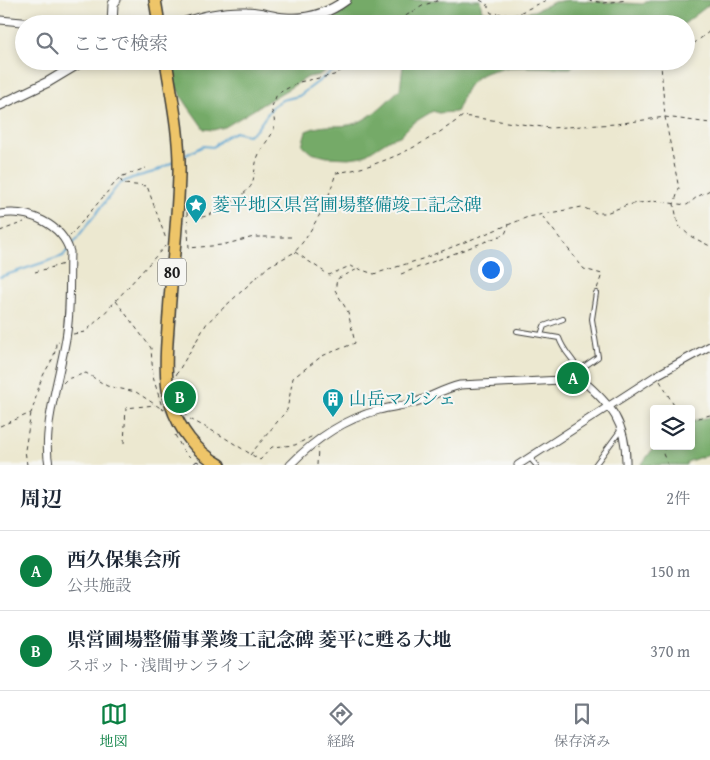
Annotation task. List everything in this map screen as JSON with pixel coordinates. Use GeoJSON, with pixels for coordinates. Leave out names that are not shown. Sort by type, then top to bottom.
{"type":"FeatureCollection","features":[{"type":"Feature","properties":{"kind":"main road"},"geometry":{"type":"LineString","coordinates":[[155,0],[158,15]]}},
{"type":"Feature","properties":{"kind":"main road","name":"80"},"geometry":{"type":"LineString","coordinates":[[167,70],[177,131],[182,209],[167,335],[168,409],[189,439],[202,452],[220,465]]}},
{"type":"Feature","properties":{"kind":"street"},"geometry":{"type":"LineString","coordinates":[[112,15],[113,4],[116,0]]}},
{"type":"Feature","properties":{"kind":"street"},"geometry":{"type":"LineString","coordinates":[[320,15],[332,10],[346,0]]}},
{"type":"Feature","properties":{"kind":"street"},"geometry":{"type":"LineString","coordinates":[[211,15],[248,12],[266,15]]}},
{"type":"Feature","properties":{"kind":"street"},"geometry":{"type":"LineString","coordinates":[[0,20],[15,21]]}},
{"type":"Feature","properties":{"kind":"street"},"geometry":{"type":"LineString","coordinates":[[0,105],[66,70]]}},
{"type":"Feature","properties":{"kind":"street"},"geometry":{"type":"LineString","coordinates":[[0,214],[6,213],[43,219],[67,240],[70,263],[66,336],[55,393],[47,452],[49,465]]}},
{"type":"Feature","properties":{"kind":"street"},"geometry":{"type":"LineString","coordinates":[[518,465],[657,375],[710,346]]}},
{"type":"Feature","properties":{"kind":"street"},"geometry":{"type":"LineString","coordinates":[[290,465],[320,438],[356,419],[377,411],[414,403],[444,388],[460,385],[581,379],[611,406],[626,449],[626,465]]}},
{"type":"Feature","properties":{"kind":"lane"},"geometry":{"type":"LineString","coordinates":[[579,370],[598,357],[592,319],[596,293]]}},
{"type":"Feature","properties":{"kind":"lane"},"geometry":{"type":"LineString","coordinates":[[541,335],[544,326],[563,318]]}},
{"type":"Feature","properties":{"kind":"lane"},"geometry":{"type":"LineString","coordinates":[[517,331],[559,338],[562,348],[579,370],[581,379]]}},
{"type":"Feature","properties":{"kind":"lane"},"geometry":{"type":"LineString","coordinates":[[595,465],[620,431]]}},
{"type":"Feature","properties":{"kind":"lane"},"geometry":{"type":"LineString","coordinates":[[530,458],[536,465]]}},
{"type":"Feature","properties":{"kind":"path"},"geometry":{"type":"LineString","coordinates":[[407,15],[424,5],[440,0]]}},
{"type":"Feature","properties":{"kind":"path"},"geometry":{"type":"LineString","coordinates":[[480,0],[487,4],[491,13],[515,15],[547,0]]}},
{"type":"Feature","properties":{"kind":"path"},"geometry":{"type":"LineString","coordinates":[[588,0],[604,4],[627,0]]}},
{"type":"Feature","properties":{"kind":"path"},"geometry":{"type":"LineString","coordinates":[[695,43],[710,31]]}},
{"type":"Feature","properties":{"kind":"path"},"geometry":{"type":"LineString","coordinates":[[182,209],[200,217],[210,215],[245,195],[253,183],[253,171],[259,154],[275,131],[271,109],[277,94],[299,82],[334,75],[342,70]]}},
{"type":"Feature","properties":{"kind":"path"},"geometry":{"type":"LineString","coordinates":[[661,70],[678,189],[674,204],[678,225],[690,236],[710,246]]}},
{"type":"Feature","properties":{"kind":"path"},"geometry":{"type":"LineString","coordinates":[[168,387],[207,323],[269,266],[295,252],[306,238],[326,204],[336,173],[363,168],[418,147],[463,116],[550,128],[616,124],[666,117],[710,123]]}},
{"type":"Feature","properties":{"kind":"path"},"geometry":{"type":"LineString","coordinates":[[67,240],[120,177],[146,168]]}},
{"type":"Feature","properties":{"kind":"path"},"geometry":{"type":"LineString","coordinates":[[27,465],[25,450],[31,412],[38,397],[41,379],[56,354],[56,342],[66,336],[85,332],[116,301],[167,244],[165,232],[146,186],[123,184],[120,177]]}},
{"type":"Feature","properties":{"kind":"path"},"geometry":{"type":"LineString","coordinates":[[295,252],[329,275],[350,266],[374,274],[422,259],[528,217],[582,208],[596,213],[606,213],[627,205],[652,201],[687,205],[697,196],[710,190]]}},
{"type":"Feature","properties":{"kind":"path"},"geometry":{"type":"LineString","coordinates":[[182,209],[189,248],[222,245],[254,237],[291,237]]}},
{"type":"Feature","properties":{"kind":"path"},"geometry":{"type":"LineString","coordinates":[[543,216],[584,269],[602,274],[596,293]]}},
{"type":"Feature","properties":{"kind":"path"},"geometry":{"type":"LineString","coordinates":[[0,231],[34,218]]}},
{"type":"Feature","properties":{"kind":"path"},"geometry":{"type":"LineString","coordinates":[[401,274],[505,234],[509,224]]}},
{"type":"Feature","properties":{"kind":"path"},"geometry":{"type":"LineString","coordinates":[[35,272],[70,263]]}},
{"type":"Feature","properties":{"kind":"path"},"geometry":{"type":"LineString","coordinates":[[250,455],[287,410],[293,378],[322,356],[355,343],[348,312],[335,290],[337,279],[360,268]]}},
{"type":"Feature","properties":{"kind":"path"},"geometry":{"type":"LineString","coordinates":[[116,301],[151,348],[153,376],[168,409]]}},
{"type":"Feature","properties":{"kind":"path"},"geometry":{"type":"LineString","coordinates":[[55,393],[66,379],[86,373],[107,386],[136,392],[156,405],[168,409]]}},
{"type":"Feature","properties":{"kind":"path"},"geometry":{"type":"LineString","coordinates":[[657,375],[674,405]]}},
{"type":"Feature","properties":{"kind":"path"},"geometry":{"type":"LineString","coordinates":[[124,443],[126,408],[156,405]]}},
{"type":"Feature","properties":{"kind":"path"},"geometry":{"type":"LineString","coordinates":[[0,426],[31,412]]}},
{"type":"Feature","properties":{"kind":"path"},"geometry":{"type":"LineString","coordinates":[[185,413],[190,419],[222,436],[260,460],[272,447],[295,445],[306,438],[321,434],[317,465]]}},
{"type":"Feature","properties":{"kind":"path"},"geometry":{"type":"LineString","coordinates":[[695,419],[710,415]]}},
{"type":"Feature","properties":{"kind":"path"},"geometry":{"type":"LineString","coordinates":[[175,435],[183,450],[198,465]]}},
{"type":"Feature","properties":{"kind":"path"},"geometry":{"type":"LineString","coordinates":[[664,450],[663,454],[668,465]]}},
{"type":"Feature","properties":{"kind":"green space"},"geometry":{"type":"Polygon","coordinates":[[[356,0],[480,0],[482,11],[491,13],[490,15],[338,15],[356,0]]]}},
{"type":"Feature","properties":{"kind":"green space"},"geometry":{"type":"Polygon","coordinates":[[[568,0],[643,4],[649,0],[710,0],[710,4],[695,16],[511,15],[534,11],[554,2],[568,0]]]}},
{"type":"Feature","properties":{"kind":"green space"},"geometry":{"type":"Polygon","coordinates":[[[169,70],[326,70],[319,75],[308,77],[225,127],[213,130],[204,129],[172,80],[169,70]]]}},
{"type":"Feature","properties":{"kind":"green space"},"geometry":{"type":"Polygon","coordinates":[[[402,70],[493,70],[482,74],[473,81],[463,95],[456,112],[438,113],[433,111],[413,123],[400,136],[390,139],[363,156],[349,158],[327,157],[311,153],[302,145],[306,131],[320,127],[345,126],[362,120],[374,113],[400,89],[402,70]]]}},
{"type":"Feature","properties":{"kind":"green space"},"geometry":{"type":"Polygon","coordinates":[[[710,417],[710,454],[687,462],[686,465],[641,465],[652,450],[695,450],[695,420],[710,417]]]}},
{"type":"Feature","properties":{"kind":"waterway"},"geometry":{"type":"LineString","coordinates":[[184,156],[203,146],[213,147],[225,137],[235,132],[248,135],[256,130],[273,106],[282,100],[299,96],[331,72],[339,70]]}},
{"type":"Feature","properties":{"kind":"waterway"},"geometry":{"type":"LineString","coordinates":[[70,247],[119,184],[154,172],[175,161]]}},
{"type":"Feature","properties":{"kind":"waterway"},"geometry":{"type":"LineString","coordinates":[[0,277],[63,256],[68,250]]}},
{"type":"Feature","properties":{"kind":"place","name":"菱平地区県営圃場整備竣工記念碑"},"geometry":{"type":"Point","coordinates":[196,224]}},
{"type":"Feature","properties":{"kind":"place","name":"西久保集会所"},"geometry":{"type":"Point","coordinates":[573,378]}},
{"type":"Feature","properties":{"kind":"place","name":"県営圃場整備事業竣工記念碑 菱平に甦る大地"},"geometry":{"type":"Point","coordinates":[180,397]}},
{"type":"Feature","properties":{"kind":"place","name":"山岳マルシェ"},"geometry":{"type":"Point","coordinates":[333,418]}}]}
